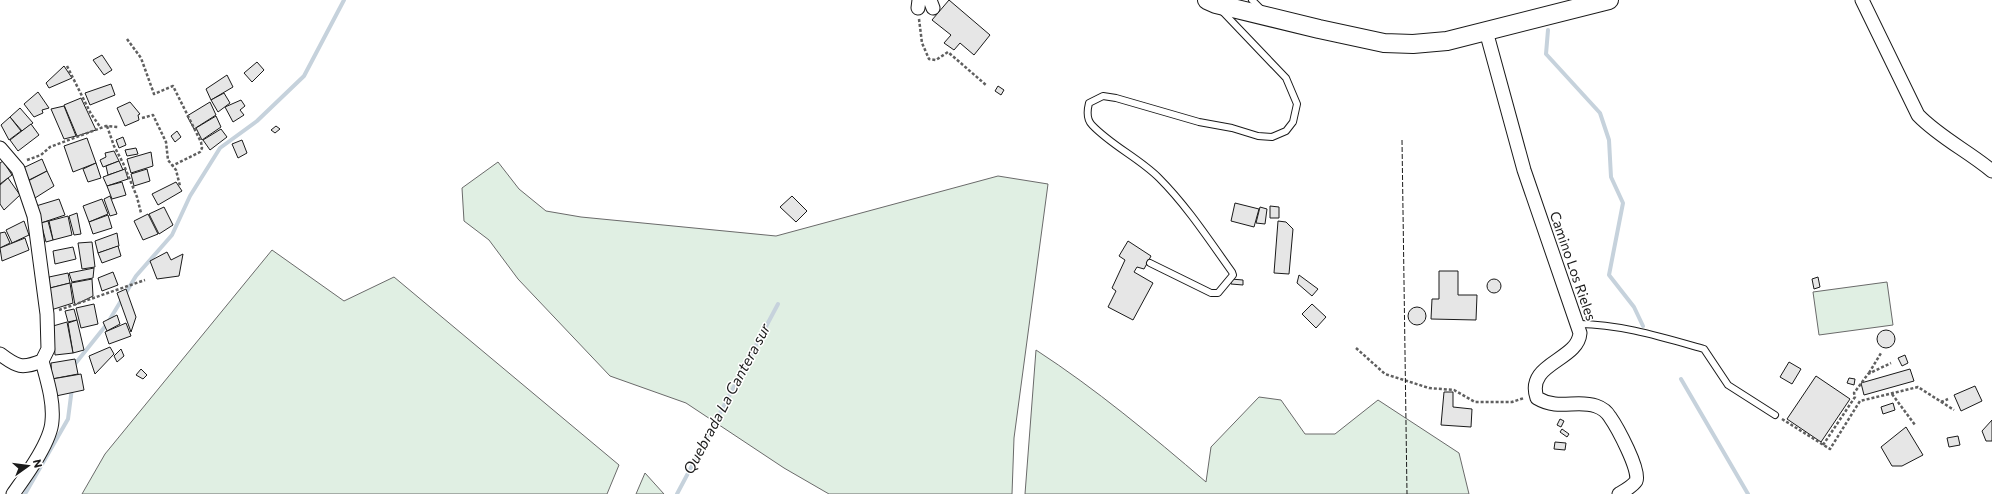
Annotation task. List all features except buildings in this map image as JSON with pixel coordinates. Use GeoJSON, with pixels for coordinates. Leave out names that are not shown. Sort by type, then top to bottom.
{"type":"FeatureCollection","features":[{"type":"Feature","properties":{"kind":"main road"},"geometry":{"type":"LineString","coordinates":[[1211,2],[1269,18],[1377,41],[1406,44],[1447,41],[1609,0]]}},
{"type":"Feature","properties":{"kind":"street"},"geometry":{"type":"LineString","coordinates":[[1862,0],[1918,115],[1930,128],[1975,156],[1992,171]]}},
{"type":"Feature","properties":{"kind":"street","name":"Camino Los Rieles"},"geometry":{"type":"LineString","coordinates":[[1486,31],[1524,170],[1580,333],[1579,341],[1537,377],[1534,388],[1536,395]]}},
{"type":"Feature","properties":{"kind":"street"},"geometry":{"type":"LineString","coordinates":[[0,148],[18,169],[34,216],[47,314],[48,349],[42,361],[50,391],[52,420],[51,430],[31,468],[13,494]]}},
{"type":"Feature","properties":{"kind":"street"},"geometry":{"type":"LineString","coordinates":[[0,354],[14,364],[20,366],[27,366],[42,361]]}},
{"type":"Feature","properties":{"kind":"street"},"geometry":{"type":"LineString","coordinates":[[1536,395],[1537,398],[1545,403],[1595,405],[1603,409],[1610,417],[1635,466],[1638,475],[1636,482],[1619,494]]}},
{"type":"Feature","properties":{"kind":"lane"},"geometry":{"type":"LineString","coordinates":[[1252,0],[1269,18]]}},
{"type":"Feature","properties":{"kind":"lane"},"geometry":{"type":"LineString","coordinates":[[1150,263],[1211,294],[1218,292],[1233,274],[1187,211],[1159,178],[1140,161],[1124,151],[1092,125],[1088,118],[1090,103],[1103,96],[1116,98],[1199,122],[1232,128],[1258,136],[1272,137],[1286,132],[1296,115],[1297,104],[1286,78],[1211,2]]}},
{"type":"Feature","properties":{"kind":"lane"},"geometry":{"type":"LineString","coordinates":[[1576,324],[1597,324],[1704,349],[1717,371],[1728,385],[1775,415]]}},
{"type":"Feature","properties":{"kind":"path"},"geometry":{"type":"LineString","coordinates":[[919,4],[922,43],[929,59],[936,60],[948,52],[986,85]]}},
{"type":"Feature","properties":{"kind":"path"},"geometry":{"type":"LineString","coordinates":[[127,39],[141,58],[154,94],[173,86],[201,142],[202,148],[200,152],[172,166]]}},
{"type":"Feature","properties":{"kind":"path"},"geometry":{"type":"LineString","coordinates":[[67,66],[91,114],[101,128]]}},
{"type":"Feature","properties":{"kind":"path"},"geometry":{"type":"LineString","coordinates":[[142,118],[153,115],[166,142],[168,160],[176,170],[180,186]]}},
{"type":"Feature","properties":{"kind":"path"},"geometry":{"type":"LineString","coordinates":[[106,126],[137,197],[141,213]]}},
{"type":"Feature","properties":{"kind":"path"},"geometry":{"type":"LineString","coordinates":[[13,164],[41,156],[50,146],[106,126],[118,127]]}},
{"type":"Feature","properties":{"kind":"path"},"geometry":{"type":"LineString","coordinates":[[47,314],[145,280]]}},
{"type":"Feature","properties":{"kind":"path"},"geometry":{"type":"LineString","coordinates":[[1356,348],[1385,374],[1429,388],[1454,390],[1475,402],[1512,402],[1536,395]]}},
{"type":"Feature","properties":{"kind":"path"},"geometry":{"type":"LineString","coordinates":[[1823,444],[1855,397],[1854,393],[1881,353]]}},
{"type":"Feature","properties":{"kind":"path"},"geometry":{"type":"LineString","coordinates":[[1868,374],[1891,363]]}},
{"type":"Feature","properties":{"kind":"path"},"geometry":{"type":"LineString","coordinates":[[1775,415],[1830,449],[1860,401],[1918,387],[1954,410]]}},
{"type":"Feature","properties":{"kind":"path"},"geometry":{"type":"LineString","coordinates":[[1892,394],[1915,425]]}},
{"type":"Feature","properties":{"kind":"path"},"geometry":{"type":"LineString","coordinates":[[1940,402],[1948,399]]}},
{"type":"Feature","properties":{"kind":"green space"},"geometry":{"type":"Polygon","coordinates":[[[498,162],[519,189],[546,211],[581,217],[776,236],[998,176],[1048,184],[1014,438],[1012,494],[829,494],[784,468],[686,403],[610,376],[518,279],[489,240],[464,221],[462,188],[498,162]]]}},
{"type":"Feature","properties":{"kind":"green space"},"geometry":{"type":"Polygon","coordinates":[[[272,250],[344,301],[394,277],[619,465],[607,494],[82,494],[105,454],[272,250]]]}},
{"type":"Feature","properties":{"kind":"green space"},"geometry":{"type":"Polygon","coordinates":[[[1887,282],[1893,325],[1819,335],[1813,292],[1887,282]]]}},
{"type":"Feature","properties":{"kind":"green space"},"geometry":{"type":"Polygon","coordinates":[[[1036,350],[1102,397],[1206,482],[1211,447],[1259,397],[1281,400],[1305,434],[1335,434],[1378,400],[1459,453],[1469,494],[1025,494],[1036,350]]]}},
{"type":"Feature","properties":{"kind":"green space"},"geometry":{"type":"Polygon","coordinates":[[[645,473],[664,494],[636,494],[645,473]]]}},
{"type":"Feature","properties":{"kind":"waterway"},"geometry":{"type":"LineString","coordinates":[[75,367],[75,364],[107,324],[136,276],[172,235],[190,196],[220,148],[257,121],[304,76],[344,0]]}},
{"type":"Feature","properties":{"kind":"waterway"},"geometry":{"type":"LineString","coordinates":[[1548,30],[1546,54],[1600,113],[1609,140],[1611,177],[1623,203],[1609,275],[1634,307],[1643,326]]}},
{"type":"Feature","properties":{"kind":"waterway","name":"Quebrada La Cantera sur"},"geometry":{"type":"LineString","coordinates":[[677,494],[778,304]]}},
{"type":"Feature","properties":{"kind":"waterway"},"geometry":{"type":"LineString","coordinates":[[1681,379],[1748,494]]}},
{"type":"Feature","properties":{"kind":"waterway"},"geometry":{"type":"LineString","coordinates":[[25,494],[68,419],[72,388]]}},
{"type":"Feature","properties":{"kind":"fence"},"geometry":{"type":"LineString","coordinates":[[1402,140],[1407,494]]}}]}
